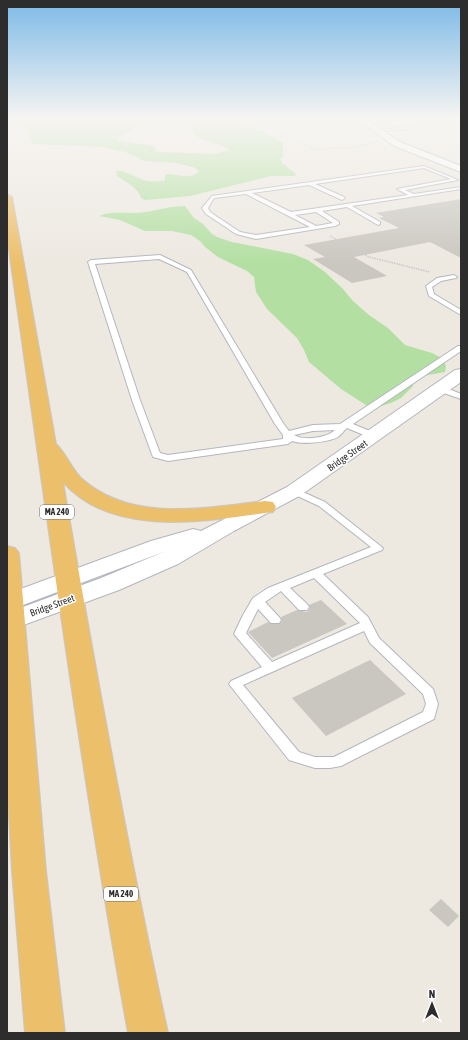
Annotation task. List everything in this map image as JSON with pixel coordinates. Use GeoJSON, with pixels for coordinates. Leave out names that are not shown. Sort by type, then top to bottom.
{"type":"FeatureCollection","features":[{"type":"Feature","properties":{"kind":"highway","name":"MA 240"},"geometry":{"type":"LineString","coordinates":[[7,197],[97,763],[123,908],[148,1033]]}},
{"type":"Feature","properties":{"kind":"highway"},"geometry":{"type":"LineString","coordinates":[[46,443],[75,484],[92,497],[116,507],[134,512],[173,516],[212,514],[265,506]]}},
{"type":"Feature","properties":{"kind":"highway"},"geometry":{"type":"LineString","coordinates":[[7,553],[9,611],[29,871],[45,1033]]}},
{"type":"Feature","properties":{"kind":"street","name":"Bridge Street"},"geometry":{"type":"LineString","coordinates":[[9,611],[69,590],[170,559],[226,526],[294,491],[461,374]]}},
{"type":"Feature","properties":{"kind":"lane"},"geometry":{"type":"LineString","coordinates":[[317,210],[337,223],[333,225],[256,237],[238,233],[208,213],[205,208],[212,197],[420,168]]}},
{"type":"Feature","properties":{"kind":"lane"},"geometry":{"type":"LineString","coordinates":[[413,195],[399,189],[456,180],[425,168]]}},
{"type":"Feature","properties":{"kind":"lane"},"geometry":{"type":"LineString","coordinates":[[309,183],[342,198]]}},
{"type":"Feature","properties":{"kind":"lane"},"geometry":{"type":"LineString","coordinates":[[290,214],[460,189]]}},
{"type":"Feature","properties":{"kind":"lane"},"geometry":{"type":"LineString","coordinates":[[246,192],[315,228]]}},
{"type":"Feature","properties":{"kind":"lane"},"geometry":{"type":"LineString","coordinates":[[346,205],[378,223]]}},
{"type":"Feature","properties":{"kind":"lane"},"geometry":{"type":"LineString","coordinates":[[287,435],[288,441],[168,458],[156,455],[136,400],[91,262],[160,257],[189,271],[287,435],[300,442],[335,435],[344,426],[461,348]]}},
{"type":"Feature","properties":{"kind":"lane"},"geometry":{"type":"LineString","coordinates":[[461,276],[439,279],[429,286],[431,295],[461,313]]}},
{"type":"Feature","properties":{"kind":"lane"},"geometry":{"type":"LineString","coordinates":[[454,277],[461,279]]}},
{"type":"Feature","properties":{"kind":"lane"},"geometry":{"type":"LineString","coordinates":[[441,389],[461,397]]}},
{"type":"Feature","properties":{"kind":"lane"},"geometry":{"type":"LineString","coordinates":[[344,426],[374,436]]}},
{"type":"Feature","properties":{"kind":"lane"},"geometry":{"type":"LineString","coordinates":[[270,668],[240,634],[246,619],[257,601],[272,591],[378,548],[322,504],[294,491]]}},
{"type":"Feature","properties":{"kind":"lane"},"geometry":{"type":"LineString","coordinates":[[316,574],[364,620],[374,640],[429,692],[432,704],[429,715],[336,762],[321,764],[305,762],[294,756],[235,684],[270,668],[303,649],[332,636],[366,625]]}},
{"type":"Feature","properties":{"kind":"lane"},"geometry":{"type":"LineString","coordinates":[[283,587],[303,608]]}},
{"type":"Feature","properties":{"kind":"lane"},"geometry":{"type":"LineString","coordinates":[[257,601],[275,620]]}},
{"type":"Feature","properties":{"kind":"path"},"geometry":{"type":"LineString","coordinates":[[315,228],[369,257],[431,272],[443,279]]}},
{"type":"Feature","properties":{"kind":"green space"},"geometry":{"type":"Polygon","coordinates":[[[194,168],[288,168],[296,174],[295,176],[271,176],[190,196],[145,200],[141,198],[140,194],[134,188],[117,176],[116,171],[126,172],[142,179],[157,182],[165,180],[165,175],[167,174],[188,176],[196,174],[199,171],[194,168]]]}},
{"type":"Feature","properties":{"kind":"green space"},"geometry":{"type":"Polygon","coordinates":[[[185,206],[194,218],[217,237],[232,242],[293,254],[308,260],[325,272],[353,301],[369,315],[388,328],[405,345],[432,353],[442,358],[446,366],[445,372],[423,376],[413,383],[413,386],[401,398],[391,403],[378,407],[369,407],[341,389],[309,362],[297,338],[267,309],[256,292],[254,277],[247,271],[218,257],[191,235],[172,231],[145,231],[120,220],[99,216],[110,213],[139,213],[170,207],[185,206]]]}},
{"type":"Feature","properties":{"kind":"building"},"geometry":{"type":"Polygon","coordinates":[[[461,199],[461,258],[430,242],[354,257],[387,276],[352,283],[313,259],[325,257],[304,245],[399,228],[379,218],[384,217],[376,213],[461,199]]]}},
{"type":"Feature","properties":{"kind":"building"},"geometry":{"type":"Polygon","coordinates":[[[321,600],[347,624],[272,658],[248,632],[268,622],[271,624],[279,624],[282,621],[281,617],[297,610],[307,612],[310,608],[309,605],[321,600]]]}},
{"type":"Feature","properties":{"kind":"building"},"geometry":{"type":"Polygon","coordinates":[[[370,660],[406,694],[326,736],[292,698],[370,660]]]}},
{"type":"Feature","properties":{"kind":"building"},"geometry":{"type":"Polygon","coordinates":[[[441,899],[459,916],[448,927],[429,910],[441,899]]]}}]}
